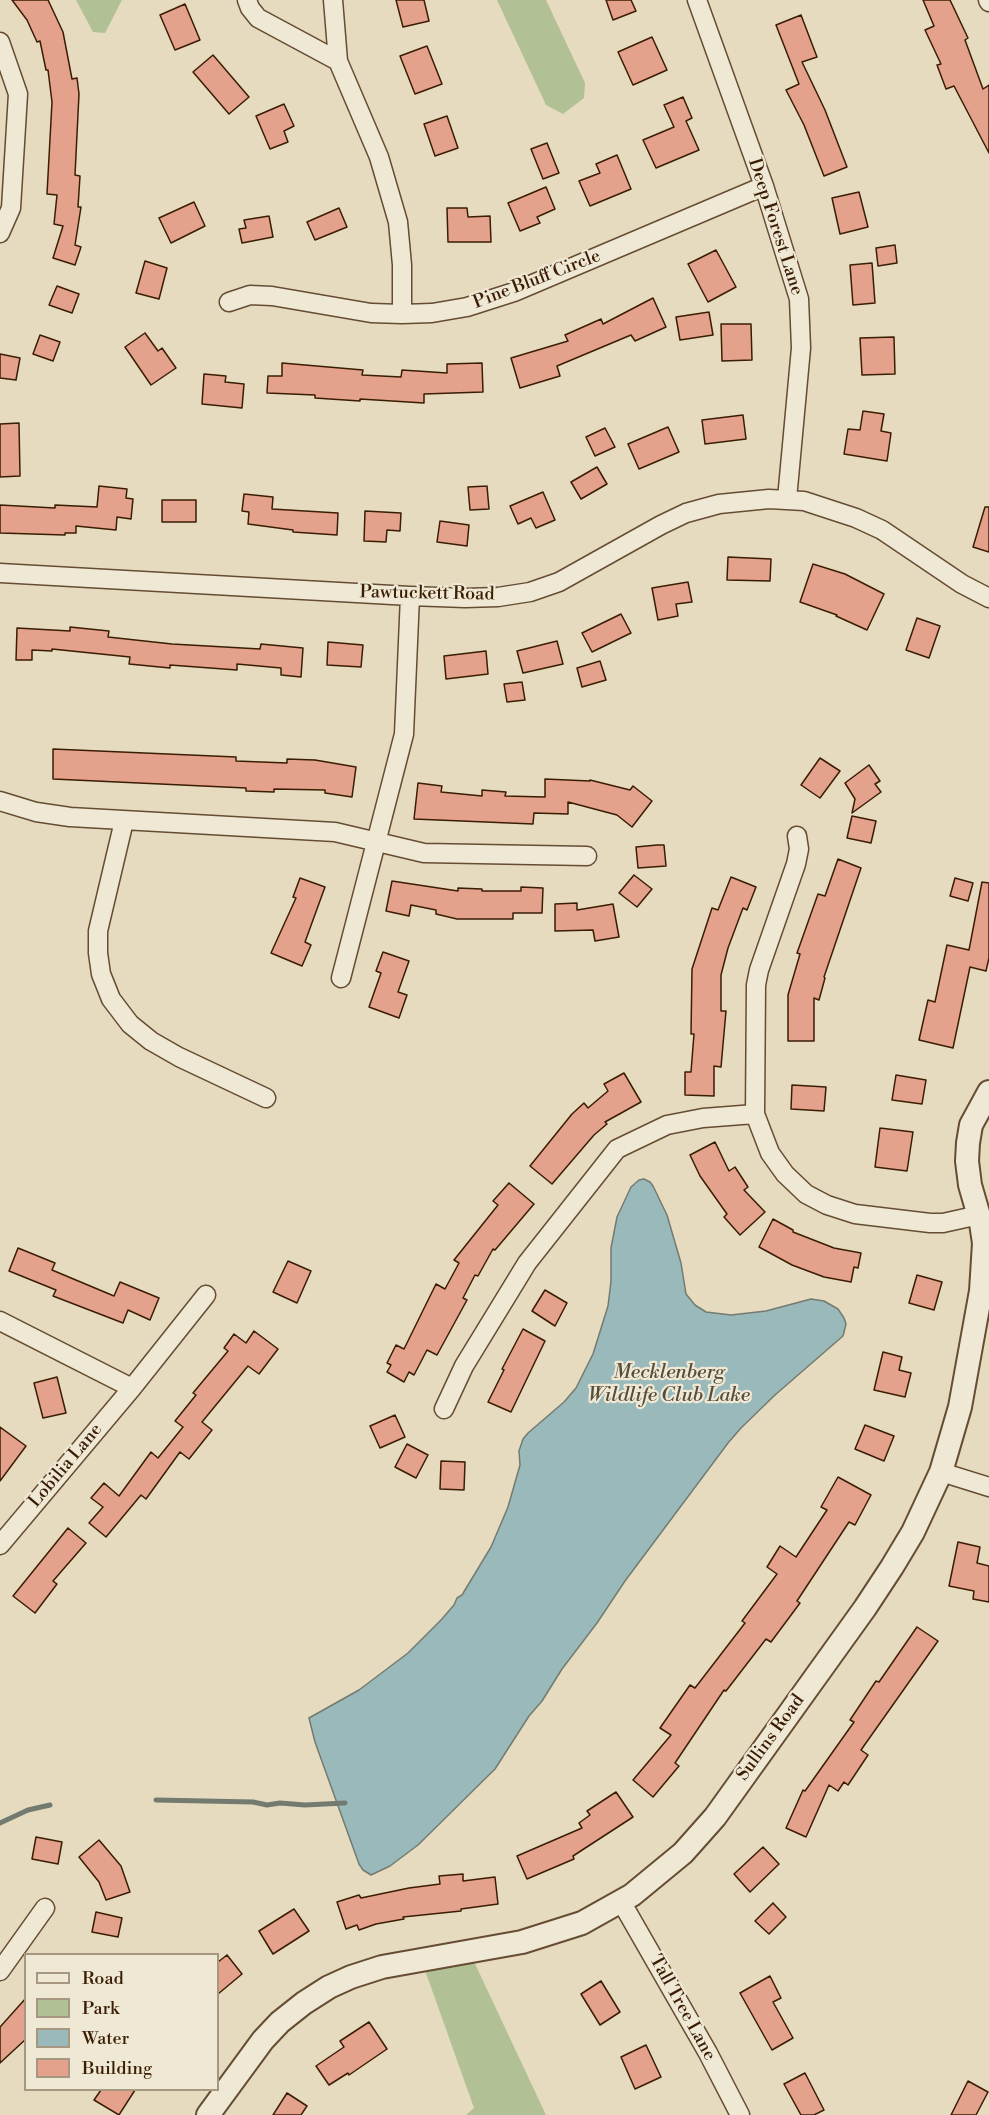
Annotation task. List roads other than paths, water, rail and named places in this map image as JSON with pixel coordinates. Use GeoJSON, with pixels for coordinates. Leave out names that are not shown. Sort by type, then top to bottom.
{"type":"FeatureCollection","features":[{"type":"Feature","properties":{"kind":"street"},"geometry":{"type":"LineString","coordinates":[[247,0],[258,18],[338,61]]}},
{"type":"Feature","properties":{"kind":"street"},"geometry":{"type":"LineString","coordinates":[[333,0],[338,61],[378,157],[398,222],[402,265],[402,314]]}},
{"type":"Feature","properties":{"kind":"street","name":"Deep Forest Lane"},"geometry":{"type":"LineString","coordinates":[[697,0],[764,186],[795,282],[801,316],[796,412],[787,500]]}},
{"type":"Feature","properties":{"kind":"street"},"geometry":{"type":"LineString","coordinates":[[0,42],[18,94],[11,208],[0,233]]}},
{"type":"Feature","properties":{"kind":"street","name":"Pine Bluff Circle"},"geometry":{"type":"LineString","coordinates":[[229,302],[250,295],[272,296],[371,313],[402,314],[458,308],[496,299],[764,186]]}},
{"type":"Feature","properties":{"kind":"street","name":"Pawtuckett Road"},"geometry":{"type":"LineString","coordinates":[[0,573],[410,596],[498,597],[530,592],[559,582],[686,513],[734,502],[787,500],[830,508],[882,530],[962,584],[989,598]]}},
{"type":"Feature","properties":{"kind":"street"},"geometry":{"type":"LineString","coordinates":[[340,978],[404,734],[410,596]]}},
{"type":"Feature","properties":{"kind":"street"},"geometry":{"type":"LineString","coordinates":[[0,801],[48,814],[124,821],[335,832],[424,853],[587,856]]}},
{"type":"Feature","properties":{"kind":"street"},"geometry":{"type":"LineString","coordinates":[[124,821],[98,931],[101,974],[111,999],[130,1024],[151,1041],[179,1057],[266,1098]]}},
{"type":"Feature","properties":{"kind":"street"},"geometry":{"type":"LineString","coordinates":[[797,836],[799,849],[796,864],[759,970],[756,985],[755,1114],[770,1153],[785,1174],[806,1194],[827,1205],[855,1214],[930,1223],[943,1223],[979,1215]]}},
{"type":"Feature","properties":{"kind":"street","name":"Sullins Road"},"geometry":{"type":"LineString","coordinates":[[208,2115],[263,2040],[280,2022],[303,2003],[329,1987],[382,1967],[522,1942],[582,1923],[622,1903],[683,1853],[715,1817],[892,1567],[913,1532],[941,1472],[960,1407],[981,1291],[984,1258],[979,1215],[970,1185],[967,1161],[971,1125],[989,1092]]}},
{"type":"Feature","properties":{"kind":"street"},"geometry":{"type":"LineString","coordinates":[[444,1409],[464,1366],[527,1263],[617,1149],[667,1125],[703,1118],[755,1114]]}},
{"type":"Feature","properties":{"kind":"street","name":"Lobilia Lane"},"geometry":{"type":"LineString","coordinates":[[0,1545],[132,1388],[206,1295]]}},
{"type":"Feature","properties":{"kind":"street"},"geometry":{"type":"LineString","coordinates":[[0,1321],[132,1388]]}},
{"type":"Feature","properties":{"kind":"street"},"geometry":{"type":"LineString","coordinates":[[941,1472],[989,1487]]}},
{"type":"Feature","properties":{"kind":"street","name":"Tall Tree Lane"},"geometry":{"type":"LineString","coordinates":[[622,1903],[708,2053],[740,2115]]}},
{"type":"Feature","properties":{"kind":"street"},"geometry":{"type":"LineString","coordinates":[[0,1971],[45,1908]]}},
{"type":"Feature","properties":{"kind":"water","name":"Mecklenberg Wildlife Club Lake"},"geometry":{"type":"Polygon","coordinates":[[[644,1179],[653,1186],[667,1215],[681,1263],[686,1294],[695,1305],[706,1312],[731,1315],[766,1311],[811,1299],[824,1301],[838,1309],[844,1318],[846,1324],[843,1336],[775,1395],[728,1443],[562,1669],[495,1769],[418,1845],[390,1866],[371,1875],[359,1864],[315,1742],[309,1718],[359,1690],[408,1653],[462,1595],[491,1547],[508,1507],[520,1465],[519,1451],[523,1439],[576,1388],[593,1354],[608,1306],[611,1248],[617,1217],[631,1187],[644,1179]]]}},
{"type":"Feature","properties":{"kind":"waterway"},"geometry":{"type":"LineString","coordinates":[[156,1800],[253,1802],[267,1805],[345,1803]]}},
{"type":"Feature","properties":{"kind":"waterway"},"geometry":{"type":"LineString","coordinates":[[0,1823],[28,1810],[50,1805]]}}]}
